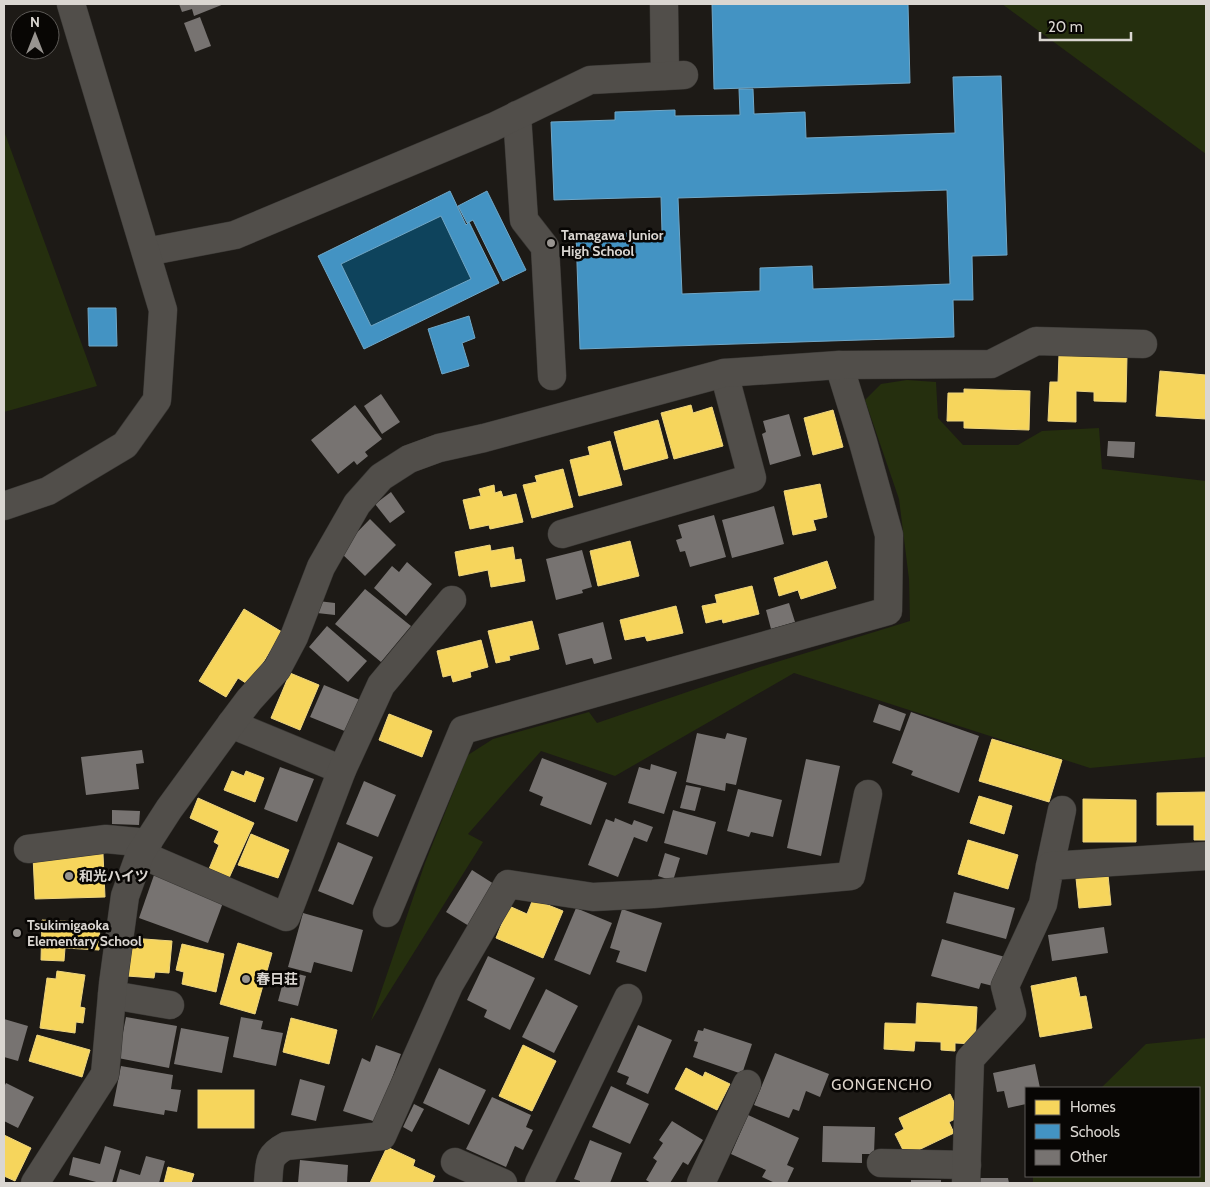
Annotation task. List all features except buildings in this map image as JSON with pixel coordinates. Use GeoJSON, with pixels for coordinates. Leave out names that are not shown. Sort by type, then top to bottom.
{"type":"FeatureCollection","features":[{"type":"Feature","properties":{"kind":"street"},"geometry":{"type":"LineString","coordinates":[[4,506],[48,491],[125,445],[157,400],[163,310],[71,4]]}},
{"type":"Feature","properties":{"kind":"street"},"geometry":{"type":"LineString","coordinates":[[146,252],[235,235],[493,127],[590,80],[674,76],[664,4]]}},
{"type":"Feature","properties":{"kind":"street"},"geometry":{"type":"LineString","coordinates":[[517,116],[524,220],[544,247],[552,376]]}},
{"type":"Feature","properties":{"kind":"street"},"geometry":{"type":"LineString","coordinates":[[35,1183],[105,1074],[112,995],[125,896],[144,848],[169,809],[231,724],[249,700],[277,669],[294,638],[321,567],[357,504],[381,477],[409,459],[439,448],[484,438],[724,373],[839,364],[990,364],[1036,341],[1143,344]]}},
{"type":"Feature","properties":{"kind":"street"},"geometry":{"type":"LineString","coordinates":[[387,913],[463,730],[888,610],[889,535],[839,364]]}},
{"type":"Feature","properties":{"kind":"street"},"geometry":{"type":"LineString","coordinates":[[562,534],[752,478],[724,373]]}},
{"type":"Feature","properties":{"kind":"street"},"geometry":{"type":"LineString","coordinates":[[28,849],[106,839],[144,848],[286,917],[342,770],[381,685],[452,600]]}},
{"type":"Feature","properties":{"kind":"street"},"geometry":{"type":"LineString","coordinates":[[231,724],[342,770]]}},
{"type":"Feature","properties":{"kind":"street"},"geometry":{"type":"LineString","coordinates":[[268,1183],[270,1162],[275,1152],[286,1146],[382,1136],[449,985],[508,884],[593,897],[653,894],[851,876],[868,794]]}},
{"type":"Feature","properties":{"kind":"street"},"geometry":{"type":"LineString","coordinates":[[881,1163],[966,1174],[970,1059],[1012,1013],[1005,986],[1043,904],[1062,810]]}},
{"type":"Feature","properties":{"kind":"street"},"geometry":{"type":"LineString","coordinates":[[1050,866],[1206,856]]}},
{"type":"Feature","properties":{"kind":"street"},"geometry":{"type":"LineString","coordinates":[[112,995],[170,1005]]}},
{"type":"Feature","properties":{"kind":"street"},"geometry":{"type":"LineString","coordinates":[[539,1183],[628,998]]}},
{"type":"Feature","properties":{"kind":"street"},"geometry":{"type":"LineString","coordinates":[[701,1183],[747,1084]]}},
{"type":"Feature","properties":{"kind":"street"},"geometry":{"type":"LineString","coordinates":[[455,1162],[503,1183]]}},
{"type":"Feature","properties":{"kind":"green space"},"geometry":{"type":"Polygon","coordinates":[[[1002,4],[1206,4],[1206,154],[1002,4]]]}},
{"type":"Feature","properties":{"kind":"green space"},"geometry":{"type":"Polygon","coordinates":[[[4,131],[97,386],[4,412],[4,131]]]}},
{"type":"Feature","properties":{"kind":"green space"},"geometry":{"type":"Polygon","coordinates":[[[907,380],[936,382],[938,418],[963,445],[1018,445],[1042,431],[1099,428],[1102,469],[1206,481],[1206,757],[1090,768],[794,673],[615,776],[541,751],[468,834],[483,842],[371,1021],[425,863],[468,755],[493,739],[589,712],[597,723],[760,667],[910,621],[909,579],[899,499],[865,400],[881,384],[907,380]]]}},
{"type":"Feature","properties":{"kind":"green space"},"geometry":{"type":"Polygon","coordinates":[[[1206,1038],[1206,1183],[1033,1183],[1033,1177],[1200,1177],[1200,1087],[1102,1087],[1146,1044],[1206,1038]]]}},
{"type":"Feature","properties":{"kind":"water"},"geometry":{"type":"Polygon","coordinates":[[[441,216],[471,279],[371,326],[341,264],[441,216]]]}},
{"type":"Feature","properties":{"kind":"place","name":"Tamagawa Junior High School"},"geometry":{"type":"Point","coordinates":[551,243]}},
{"type":"Feature","properties":{"kind":"place","name":"和光ハイツ"},"geometry":{"type":"Point","coordinates":[69,876]}},
{"type":"Feature","properties":{"kind":"place","name":"Tsukimigaoka Elementary School"},"geometry":{"type":"Point","coordinates":[17,933]}},
{"type":"Feature","properties":{"kind":"place","name":"春日荘"},"geometry":{"type":"Point","coordinates":[246,979]}},
{"type":"Feature","properties":{"kind":"district","name":"GONGENCHO"},"geometry":{"type":"Point","coordinates":[882,1085]}}]}
